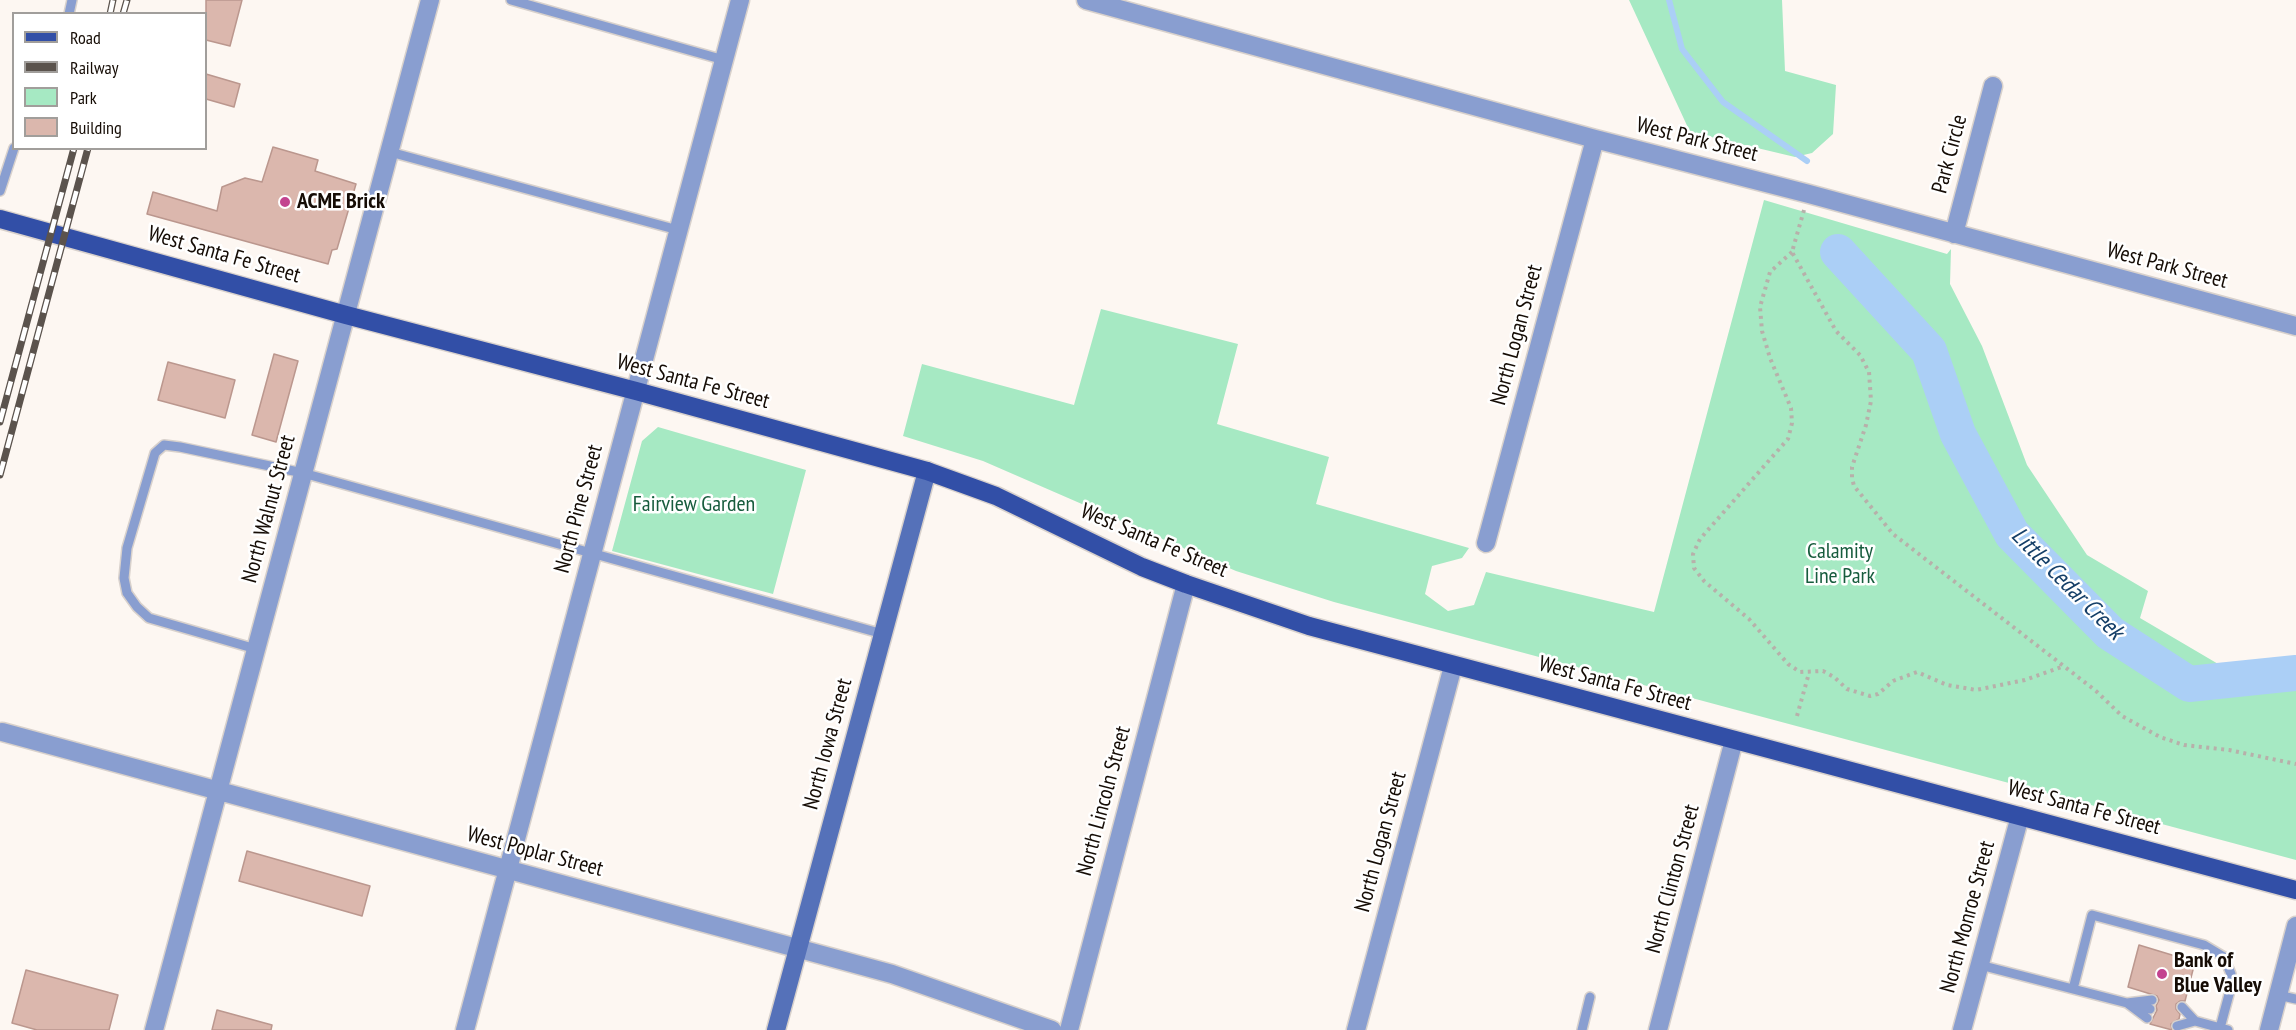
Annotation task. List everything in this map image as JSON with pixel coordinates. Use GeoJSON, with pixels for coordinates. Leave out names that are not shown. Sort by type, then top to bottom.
{"type":"FeatureCollection","features":[{"type":"Feature","properties":{"kind":"main road","name":"West Santa Fe Street"},"geometry":{"type":"LineString","coordinates":[[0,219],[346,315],[636,391],[927,471],[996,496],[1142,567],[1309,626],[2296,890]]}},
{"type":"Feature","properties":{"kind":"street","name":"North Walnut Street"},"geometry":{"type":"LineString","coordinates":[[154,1030],[430,0]]}},
{"type":"Feature","properties":{"kind":"street","name":"North Pine Street"},"geometry":{"type":"LineString","coordinates":[[465,1030],[740,0]]}},
{"type":"Feature","properties":{"kind":"street","name":"West Park Street"},"geometry":{"type":"LineString","coordinates":[[1086,0],[1595,139],[1809,194],[2296,326]]}},
{"type":"Feature","properties":{"kind":"street","name":"Park Circle"},"geometry":{"type":"LineString","coordinates":[[1954,234],[1993,86]]}},
{"type":"Feature","properties":{"kind":"street","name":"North Logan Street"},"geometry":{"type":"LineString","coordinates":[[1486,543],[1595,139]]}},
{"type":"Feature","properties":{"kind":"street","name":"North Iowa Street"},"geometry":{"type":"LineString","coordinates":[[776,1030],[927,471]]}},
{"type":"Feature","properties":{"kind":"street","name":"North Lincoln Street"},"geometry":{"type":"LineString","coordinates":[[1069,1030],[1186,584]]}},
{"type":"Feature","properties":{"kind":"street","name":"North Logan Street"},"geometry":{"type":"LineString","coordinates":[[1356,1030],[1453,666]]}},
{"type":"Feature","properties":{"kind":"street","name":"West Poplar Street"},"geometry":{"type":"LineString","coordinates":[[2,732],[798,947],[902,977],[1053,1030]]}},
{"type":"Feature","properties":{"kind":"street","name":"North Clinton Street"},"geometry":{"type":"LineString","coordinates":[[1658,1030],[1734,740]]}},
{"type":"Feature","properties":{"kind":"street","name":"North Monroe Street"},"geometry":{"type":"LineString","coordinates":[[1962,1030],[2020,816]]}},
{"type":"Feature","properties":{"kind":"street"},"geometry":{"type":"LineString","coordinates":[[2269,1030],[2296,926]]}},
{"type":"Feature","properties":{"kind":"lane"},"geometry":{"type":"LineString","coordinates":[[511,0],[724,60]]}},
{"type":"Feature","properties":{"kind":"lane"},"geometry":{"type":"LineString","coordinates":[[0,191],[13,150]]}},
{"type":"Feature","properties":{"kind":"lane"},"geometry":{"type":"LineString","coordinates":[[390,152],[678,230]]}},
{"type":"Feature","properties":{"kind":"lane"},"geometry":{"type":"LineString","coordinates":[[256,649],[149,618],[127,593],[123,578],[127,548],[155,453],[165,445],[303,473],[883,634]]}},
{"type":"Feature","properties":{"kind":"lane"},"geometry":{"type":"LineString","coordinates":[[2073,989],[2092,915],[2204,945],[2224,957],[2231,974],[2224,1029],[2179,1017],[2195,1021]]}},
{"type":"Feature","properties":{"kind":"lane"},"geometry":{"type":"LineString","coordinates":[[1980,965],[2150,1009],[2127,1003]]}},
{"type":"Feature","properties":{"kind":"lane"},"geometry":{"type":"LineString","coordinates":[[2278,995],[2296,999]]}},
{"type":"Feature","properties":{"kind":"lane"},"geometry":{"type":"LineString","coordinates":[[1582,1030],[1590,997]]}},
{"type":"Feature","properties":{"kind":"path"},"geometry":{"type":"LineString","coordinates":[[1804,210],[1792,252],[1770,272],[1760,307],[1762,331],[1770,358],[1791,408],[1792,423],[1788,438],[1700,539],[1693,554],[1694,568],[1704,580],[1749,619],[1788,664],[1800,672],[1822,671],[1834,677],[1846,689],[1870,696],[1878,694],[1893,681],[1917,672],[1947,685],[1976,690],[2025,681],[2064,666]]}},
{"type":"Feature","properties":{"kind":"path"},"geometry":{"type":"LineString","coordinates":[[1792,252],[1836,331],[1860,355],[1869,372],[1871,401],[1866,425],[1852,467],[1852,478],[1854,486],[1893,534],[2064,666],[2122,716],[2160,737],[2184,745],[2229,750],[2296,764]]}},
{"type":"Feature","properties":{"kind":"path"},"geometry":{"type":"LineString","coordinates":[[1797,716],[1809,673]]}},
{"type":"Feature","properties":{"kind":"green space"},"geometry":{"type":"Polygon","coordinates":[[[1629,0],[1782,0],[1785,71],[1836,85],[1833,134],[1812,153],[1795,157],[1690,132],[1629,0]]]}},
{"type":"Feature","properties":{"kind":"green space","name":"Calamity Line Park"},"geometry":{"type":"Polygon","coordinates":[[[1764,200],[1947,254],[1951,249],[1950,284],[1982,346],[2027,465],[2087,555],[2148,591],[2140,618],[2242,678],[2296,673],[2296,860],[1334,602],[1236,571],[983,461],[903,436],[922,364],[1074,405],[1101,309],[1238,344],[1217,424],[1329,457],[1316,504],[1469,548],[1462,558],[1432,566],[1425,594],[1448,611],[1474,605],[1486,572],[1654,612],[1764,200]]]}},
{"type":"Feature","properties":{"kind":"green space","name":"Fairview Garden"},"geometry":{"type":"Polygon","coordinates":[[[658,427],[806,470],[773,594],[612,551],[642,441],[658,427]]]}},
{"type":"Feature","properties":{"kind":"building"},"geometry":{"type":"Polygon","coordinates":[[[206,0],[242,0],[230,46],[207,40],[206,0]]]}},
{"type":"Feature","properties":{"kind":"building"},"geometry":{"type":"Polygon","coordinates":[[[207,74],[240,84],[234,107],[207,99],[207,74]]]}},
{"type":"Feature","properties":{"kind":"building","name":"ACME Brick"},"geometry":{"type":"Polygon","coordinates":[[[273,147],[318,160],[315,171],[356,184],[337,249],[332,250],[328,264],[147,214],[153,192],[217,211],[222,187],[245,178],[262,182],[273,147]]]}},
{"type":"Feature","properties":{"kind":"building"},"geometry":{"type":"Polygon","coordinates":[[[274,354],[298,361],[276,442],[252,435],[274,354]]]}},
{"type":"Feature","properties":{"kind":"building"},"geometry":{"type":"Polygon","coordinates":[[[168,362],[235,380],[225,418],[158,400],[168,362]]]}},
{"type":"Feature","properties":{"kind":"building"},"geometry":{"type":"Polygon","coordinates":[[[247,851],[370,886],[362,916],[239,881],[247,851]]]}},
{"type":"Feature","properties":{"kind":"building","name":"Bank of Blue Valley"},"geometry":{"type":"Polygon","coordinates":[[[2139,945],[2195,962],[2185,1001],[2176,1004],[2176,1009],[2180,1014],[2179,1019],[2171,1024],[2172,1030],[2150,1024],[2157,1010],[2159,1000],[2157,996],[2128,987],[2139,945]]]}},
{"type":"Feature","properties":{"kind":"building"},"geometry":{"type":"Polygon","coordinates":[[[26,970],[118,995],[109,1030],[37,1030],[12,1023],[26,970]]]}},
{"type":"Feature","properties":{"kind":"building"},"geometry":{"type":"Polygon","coordinates":[[[217,1010],[272,1025],[271,1030],[212,1030],[217,1010]]]}},
{"type":"Feature","properties":{"kind":"waterway","name":"Little Cedar Creek"},"geometry":{"type":"LineString","coordinates":[[1669,0],[1682,49],[1723,102],[1807,161]]}},
{"type":"Feature","properties":{"kind":"waterway","name":"Little Cedar Creek"},"geometry":{"type":"LineString","coordinates":[[1838,252],[1929,351],[1958,434],[2012,534],[2110,633],[2189,684],[2296,673]]}},
{"type":"Feature","properties":{"kind":"railway"},"geometry":{"type":"LineString","coordinates":[[110,12],[113,0]]}},
{"type":"Feature","properties":{"kind":"railway"},"geometry":{"type":"LineString","coordinates":[[124,12],[127,0]]}},
{"type":"Feature","properties":{"kind":"railway"},"geometry":{"type":"LineString","coordinates":[[0,422],[73,150]]}},
{"type":"Feature","properties":{"kind":"railway"},"geometry":{"type":"LineString","coordinates":[[0,475],[87,150]]}},
{"type":"Feature","properties":{"kind":"place","name":"ACME Brick"},"geometry":{"type":"Point","coordinates":[285,202]}},
{"type":"Feature","properties":{"kind":"place","name":"Bank of Blue Valley"},"geometry":{"type":"Point","coordinates":[2162,974]}}]}
